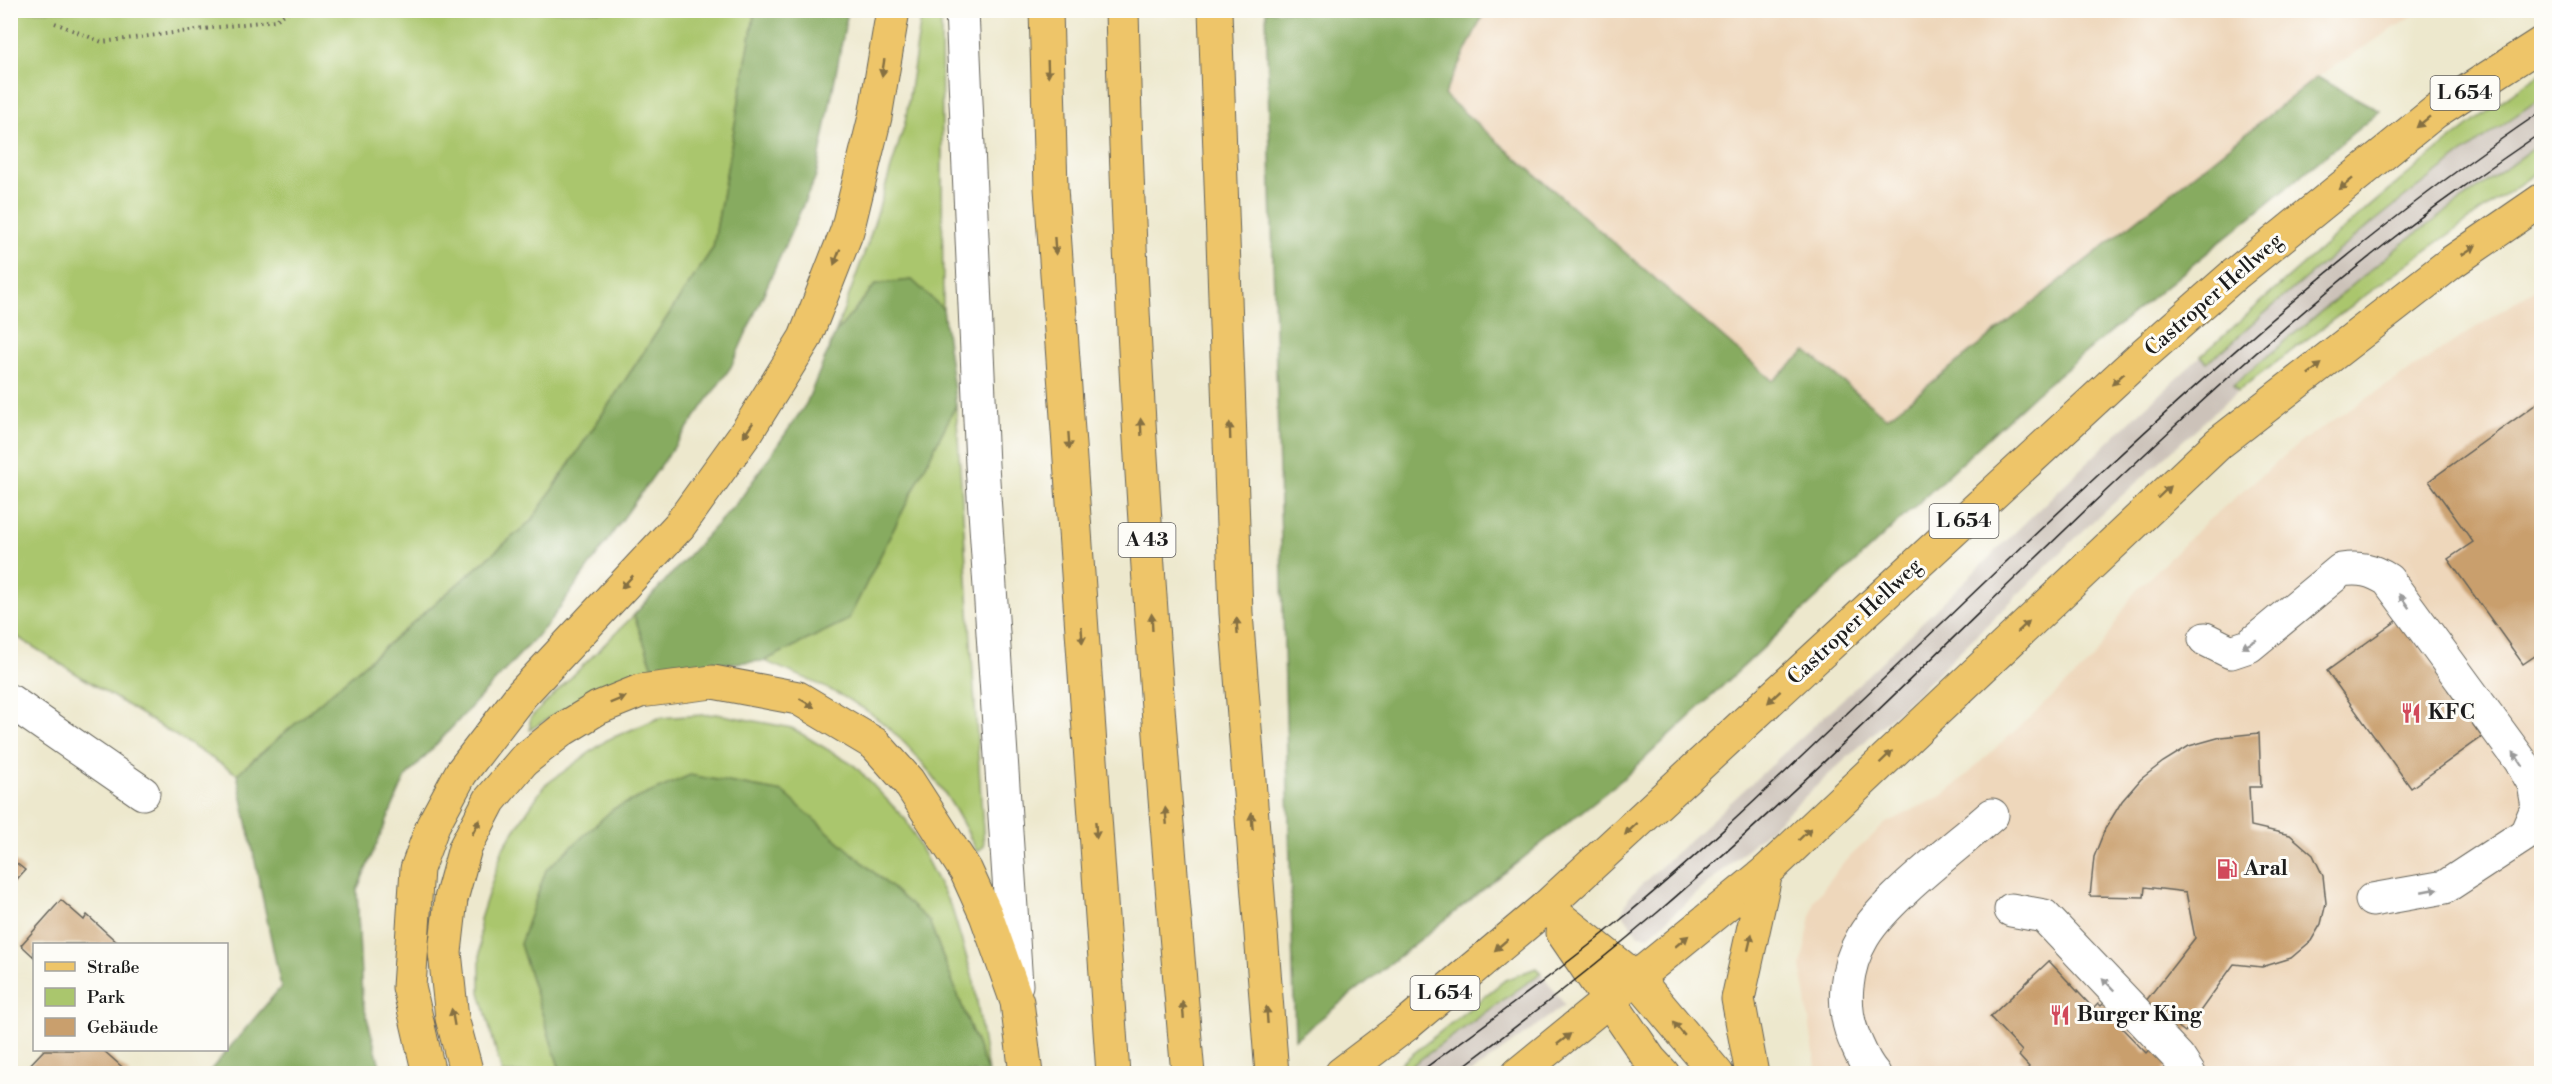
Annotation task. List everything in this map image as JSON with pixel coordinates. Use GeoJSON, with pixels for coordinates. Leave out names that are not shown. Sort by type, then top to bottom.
{"type":"FeatureCollection","features":[{"type":"Feature","properties":{"kind":"main road"},"geometry":{"type":"LineString","coordinates":[[429,1074],[409,987],[417,869],[433,825],[461,773],[522,694],[679,526],[748,430],[805,338],[847,231],[876,117],[893,10]]}},
{"type":"Feature","properties":{"kind":"main road"},"geometry":{"type":"LineString","coordinates":[[1046,10],[1052,200],[1113,1074]]}},
{"type":"Feature","properties":{"kind":"main road","name":"A 43"},"geometry":{"type":"LineString","coordinates":[[1122,10],[1126,171],[1159,743],[1188,1074]]}},
{"type":"Feature","properties":{"kind":"main road"},"geometry":{"type":"LineString","coordinates":[[1215,10],[1236,613],[1272,1074]]}},
{"type":"Feature","properties":{"kind":"main road","name":"Castroper Hellweg"},"geometry":{"type":"LineString","coordinates":[[1341,1074],[1407,1024],[1546,907],[2144,354],[2234,275],[2435,112],[2541,43]]}},
{"type":"Feature","properties":{"kind":"main road"},"geometry":{"type":"LineString","coordinates":[[1518,1074],[1766,872],[2219,443],[2452,262],[2541,200]]}},
{"type":"Feature","properties":{"kind":"main road"},"geometry":{"type":"LineString","coordinates":[[467,1074],[452,1018],[445,952],[451,899],[465,849],[490,800],[523,761],[562,730],[598,708],[640,691],[713,682],[798,698],[875,744],[908,781],[966,871],[986,915],[1017,1002],[1026,1074]]}},
{"type":"Feature","properties":{"kind":"main road"},"geometry":{"type":"LineString","coordinates":[[1752,1074],[1737,999],[1766,872]]}},
{"type":"Feature","properties":{"kind":"main road"},"geometry":{"type":"LineString","coordinates":[[1546,907],[1637,979],[1717,1074]]}},
{"type":"Feature","properties":{"kind":"main road"},"geometry":{"type":"LineString","coordinates":[[1546,907],[1609,1002],[1650,1060],[1663,1074]]}},
{"type":"Feature","properties":{"kind":"street"},"geometry":{"type":"LineString","coordinates":[[962,10],[982,465],[1017,1002]]}},
{"type":"Feature","properties":{"kind":"street"},"geometry":{"type":"LineString","coordinates":[[2205,639],[2231,652],[2249,646],[2341,570],[2359,568],[2375,572],[2388,580],[2520,760],[2534,784],[2538,806],[2526,834],[2445,887],[2372,900]]}},
{"type":"Feature","properties":{"kind":"street"},"geometry":{"type":"LineString","coordinates":[[10,701],[143,793]]}},
{"type":"Feature","properties":{"kind":"street"},"geometry":{"type":"LineString","coordinates":[[1874,1074],[1866,1066],[1847,1022],[1847,980],[1863,937],[1893,902],[1992,815]]}},
{"type":"Feature","properties":{"kind":"street"},"geometry":{"type":"LineString","coordinates":[[2011,910],[2044,916],[2178,1057],[2189,1074]]}},
{"type":"Feature","properties":{"kind":"path"},"geometry":{"type":"LineString","coordinates":[[55,23],[102,42],[276,20],[290,10]]}},
{"type":"Feature","properties":{"kind":"shaded area"},"geometry":{"type":"Polygon","coordinates":[[[1485,11],[2421,11],[2317,77],[1887,419],[1806,351],[1773,381],[1443,95],[1485,11]]]}},
{"type":"Feature","properties":{"kind":"shaded area"},"geometry":{"type":"Polygon","coordinates":[[[2541,98],[2541,142],[2403,243],[2234,384],[2238,391],[2086,528],[1912,698],[1649,936],[1638,935],[1622,913],[1630,895],[1846,696],[2129,422],[2201,356],[2208,362],[2355,234],[2437,170],[2541,98]]]}},
{"type":"Feature","properties":{"kind":"shaded area"},"geometry":{"type":"Polygon","coordinates":[[[2541,285],[2541,1073],[1820,1073],[1816,1067],[1801,966],[1814,901],[1841,865],[1886,823],[1945,794],[2093,660],[2133,594],[2204,524],[2302,441],[2541,285]]]}},
{"type":"Feature","properties":{"kind":"shaded area"},"geometry":{"type":"Polygon","coordinates":[[[1541,973],[1565,1005],[1471,1073],[1401,1074],[1541,973]]]}},
{"type":"Feature","properties":{"kind":"green space"},"geometry":{"type":"Polygon","coordinates":[[[10,11],[755,11],[713,248],[532,520],[237,774],[11,633],[10,11]]]}},
{"type":"Feature","properties":{"kind":"green space"},"geometry":{"type":"Polygon","coordinates":[[[755,11],[848,11],[816,176],[731,367],[548,624],[405,778],[357,890],[362,999],[382,1073],[208,1073],[281,987],[237,774],[532,520],[713,248],[755,11]]]}},
{"type":"Feature","properties":{"kind":"green space"},"geometry":{"type":"Polygon","coordinates":[[[922,11],[941,11],[943,309],[912,280],[876,284],[835,334],[868,243],[905,123],[922,11]]]}},
{"type":"Feature","properties":{"kind":"green space"},"geometry":{"type":"Polygon","coordinates":[[[1266,11],[1485,11],[1444,95],[1773,381],[1806,351],[1887,418],[2317,77],[2380,111],[2035,394],[1624,778],[1295,1039],[1266,11]]]}},
{"type":"Feature","properties":{"kind":"green space"},"geometry":{"type":"Polygon","coordinates":[[[2541,73],[2541,98],[2458,157],[2377,219],[2221,352],[2207,362],[2201,356],[2409,173],[2541,73]]]}},
{"type":"Feature","properties":{"kind":"green space"},"geometry":{"type":"Polygon","coordinates":[[[2541,142],[2541,169],[2414,259],[2238,391],[2233,385],[2403,243],[2541,142]]]}},
{"type":"Feature","properties":{"kind":"green space"},"geometry":{"type":"Polygon","coordinates":[[[912,280],[943,309],[956,405],[848,620],[764,661],[653,668],[634,615],[741,498],[806,404],[835,334],[876,284],[912,280]]]}},
{"type":"Feature","properties":{"kind":"green space"},"geometry":{"type":"Polygon","coordinates":[[[956,405],[984,846],[977,852],[944,792],[899,738],[864,709],[840,695],[764,661],[848,620],[956,405]]]}},
{"type":"Feature","properties":{"kind":"green space"},"geometry":{"type":"Polygon","coordinates":[[[634,615],[653,668],[596,689],[530,730],[530,718],[634,615]]]}},
{"type":"Feature","properties":{"kind":"green space"},"geometry":{"type":"Polygon","coordinates":[[[717,714],[792,728],[855,766],[906,820],[952,909],[974,982],[988,1073],[929,921],[520,944],[561,1073],[502,1073],[480,992],[480,919],[503,848],[544,786],[607,740],[659,718],[717,714]]]}},
{"type":"Feature","properties":{"kind":"green space"},"geometry":{"type":"Polygon","coordinates":[[[690,775],[783,792],[929,921],[988,1073],[561,1073],[520,944],[546,870],[613,809],[690,775]]]}},
{"type":"Feature","properties":{"kind":"green space"},"geometry":{"type":"Polygon","coordinates":[[[1536,968],[1541,973],[1401,1073],[1389,1073],[1505,980],[1536,968]]]}},
{"type":"Feature","properties":{"kind":"building"},"geometry":{"type":"Polygon","coordinates":[[[2542,400],[2542,651],[2523,664],[2448,559],[2473,542],[2429,481],[2542,400]]]}},
{"type":"Feature","properties":{"kind":"building","name":"KFC"},"geometry":{"type":"Polygon","coordinates":[[[2398,620],[2437,674],[2448,666],[2448,690],[2482,737],[2411,788],[2327,671],[2398,620]]]}},
{"type":"Feature","properties":{"kind":"building"},"geometry":{"type":"Polygon","coordinates":[[[2259,733],[2261,787],[2249,787],[2251,826],[2290,835],[2313,855],[2323,876],[2326,903],[2321,924],[2311,941],[2291,958],[2262,967],[2234,964],[2185,1032],[2145,1002],[2195,938],[2186,892],[2145,887],[2144,897],[2090,896],[2094,857],[2105,829],[2122,801],[2141,779],[2163,762],[2189,746],[2221,737],[2259,733]]]}},
{"type":"Feature","properties":{"kind":"building"},"geometry":{"type":"Polygon","coordinates":[[[10,858],[25,870],[10,887],[10,858]]]}},
{"type":"Feature","properties":{"kind":"building"},"geometry":{"type":"Polygon","coordinates":[[[61,900],[84,920],[87,915],[118,943],[33,943],[33,956],[21,945],[61,900]]]}},
{"type":"Feature","properties":{"kind":"building","name":"Burger King"},"geometry":{"type":"Polygon","coordinates":[[[2049,961],[2093,1008],[2098,1003],[2101,1006],[2113,994],[2130,1012],[2118,1024],[2146,1053],[2158,1041],[2175,1060],[2163,1070],[2166,1074],[2023,1074],[2029,1067],[2019,1056],[2022,1051],[1990,1017],[2049,961]]]}},
{"type":"Feature","properties":{"kind":"building"},"geometry":{"type":"Polygon","coordinates":[[[43,1051],[104,1051],[130,1074],[27,1074],[24,1071],[43,1051]]]}},
{"type":"Feature","properties":{"kind":"tram line"},"geometry":{"type":"LineString","coordinates":[[1417,1074],[1570,961],[1681,868],[1772,785],[2106,468],[2274,317],[2360,245],[2450,176],[2542,111]]}},
{"type":"Feature","properties":{"kind":"tram line"},"geometry":{"type":"LineString","coordinates":[[1453,1074],[1608,954],[1750,830],[2106,490],[2288,325],[2402,231],[2542,132]]}},
{"type":"Feature","properties":{"kind":"place","name":"KFC"},"geometry":{"type":"Point","coordinates":[2411,713]}},
{"type":"Feature","properties":{"kind":"place","name":"Aral"},"geometry":{"type":"Point","coordinates":[2227,869]}},
{"type":"Feature","properties":{"kind":"place","name":"Burger King"},"geometry":{"type":"Point","coordinates":[2060,1015]}}]}
